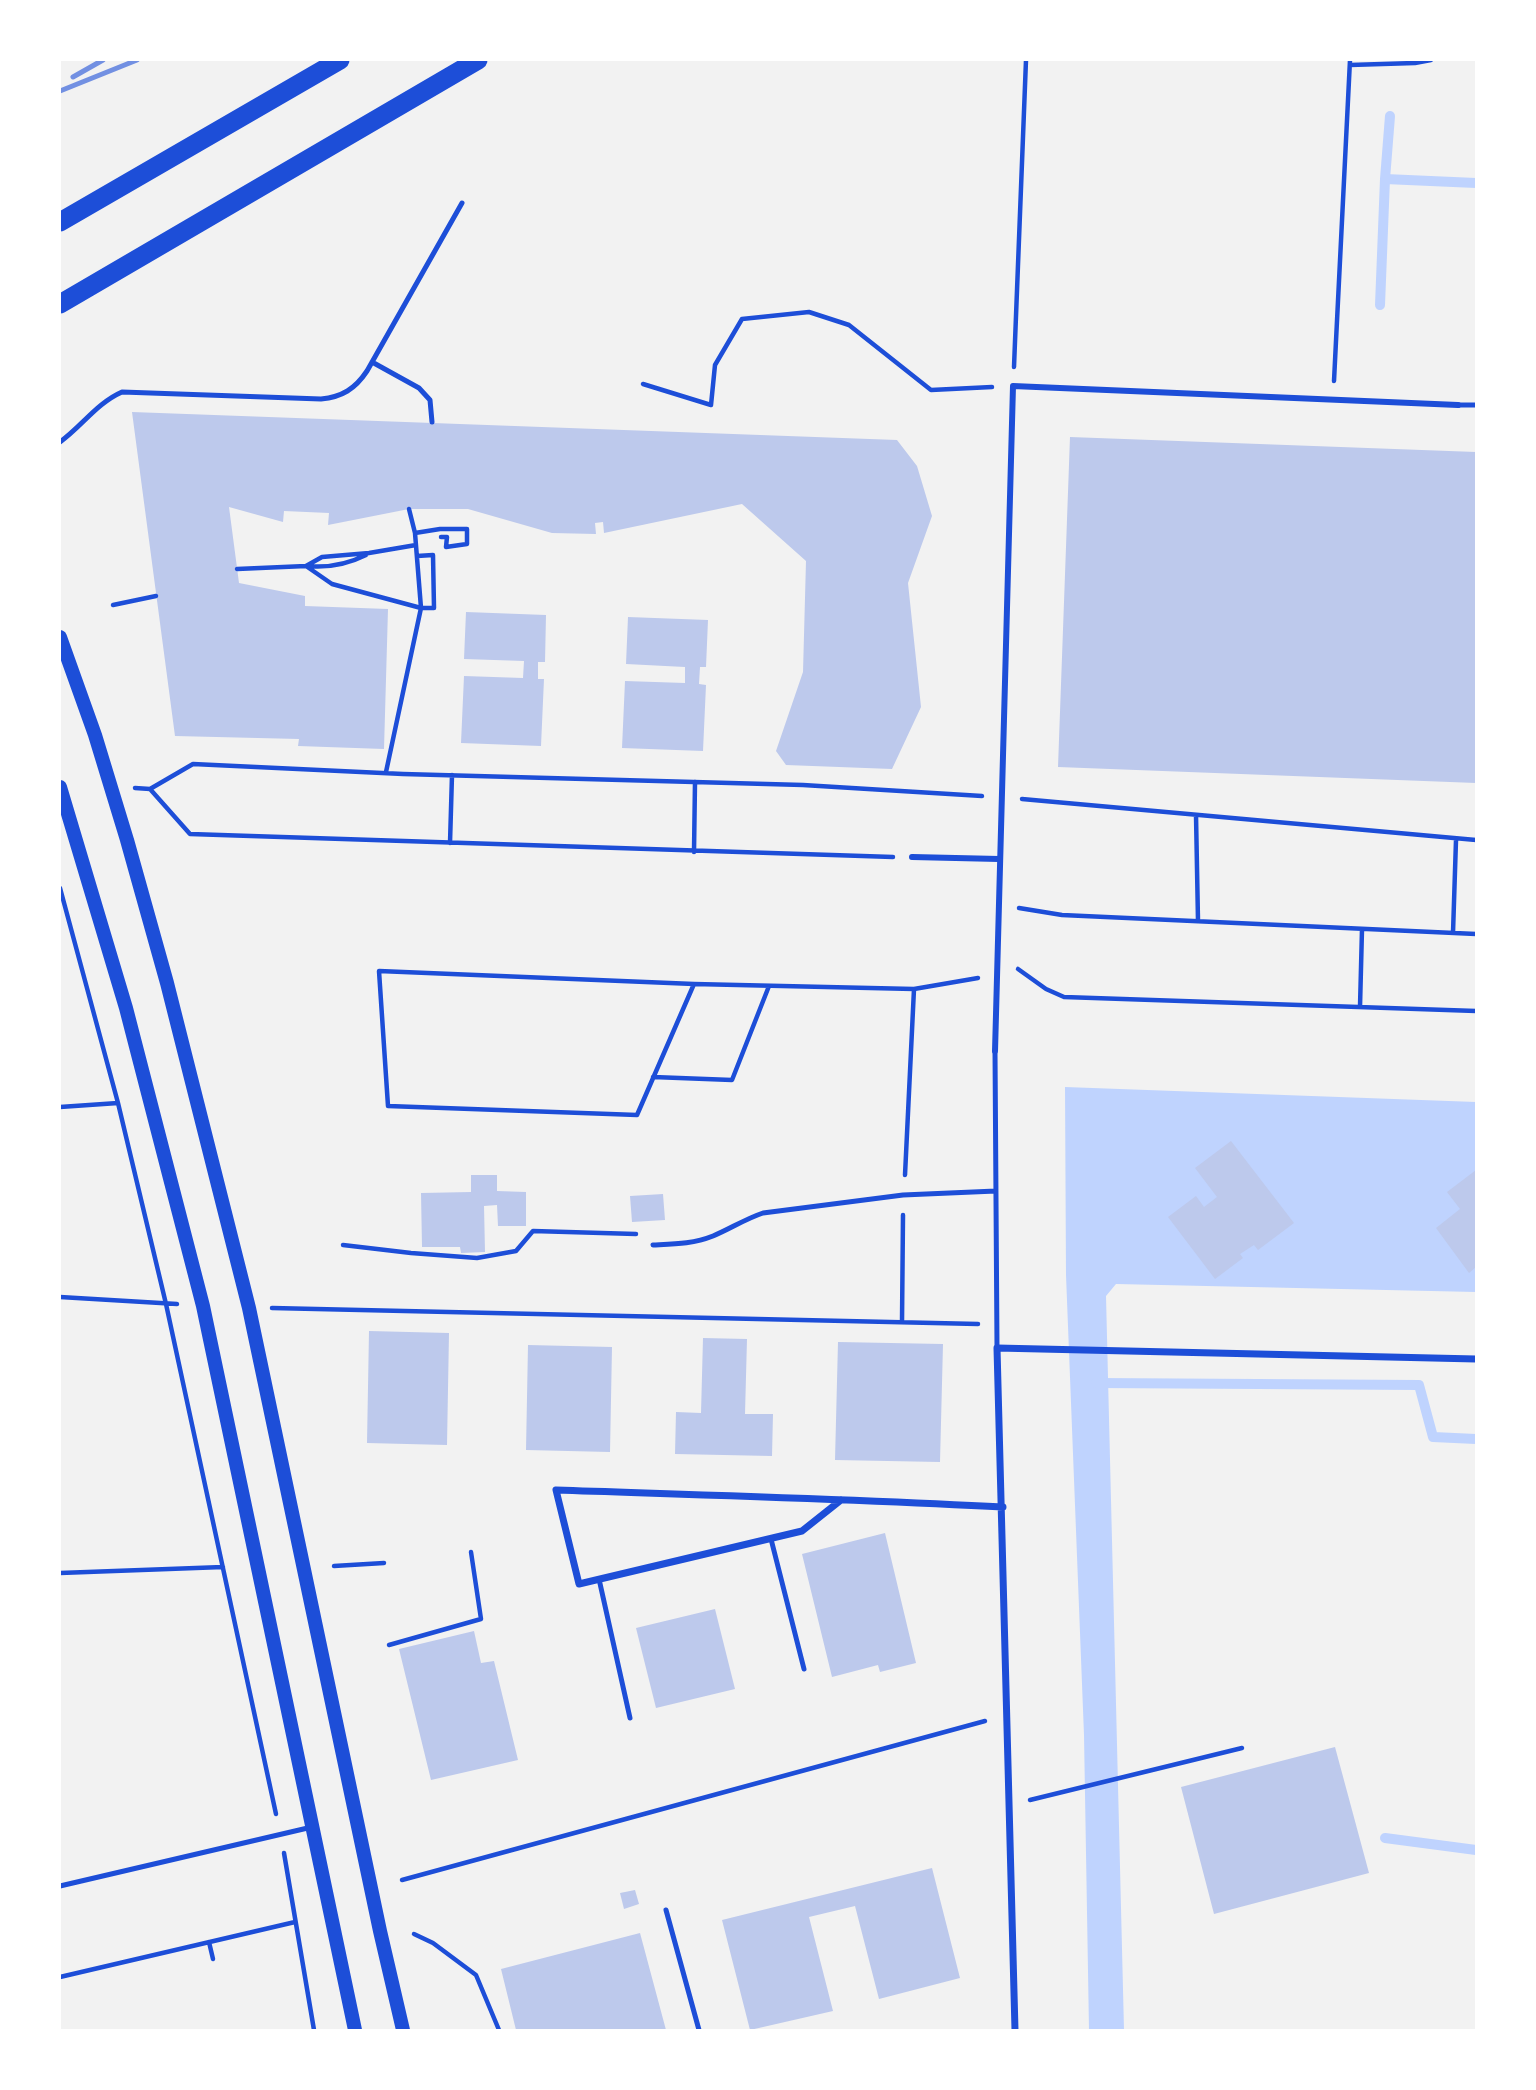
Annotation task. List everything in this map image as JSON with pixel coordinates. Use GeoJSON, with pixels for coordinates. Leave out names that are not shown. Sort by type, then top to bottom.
{"type":"FeatureCollection","features":[{"type":"Feature","properties":{"kind":"highway"},"geometry":{"type":"LineString","coordinates":[[60,222],[340,60]]}},
{"type":"Feature","properties":{"kind":"highway"},"geometry":{"type":"LineString","coordinates":[[60,304],[478,60]]}},
{"type":"Feature","properties":{"kind":"main road"},"geometry":{"type":"LineString","coordinates":[[60,637],[112,788],[167,983],[249,1308],[403,2031]]}},
{"type":"Feature","properties":{"kind":"main road"},"geometry":{"type":"LineString","coordinates":[[60,788],[126,1008],[203,1306],[355,2031]]}},
{"type":"Feature","properties":{"kind":"street"},"geometry":{"type":"LineString","coordinates":[[995,1051],[1013,386],[1458,405]]}},
{"type":"Feature","properties":{"kind":"street"},"geometry":{"type":"LineString","coordinates":[[912,857],[999,859]]}},
{"type":"Feature","properties":{"kind":"street"},"geometry":{"type":"LineString","coordinates":[[1015,2031],[997,1348],[1476,1359]]}},
{"type":"Feature","properties":{"kind":"street"},"geometry":{"type":"LineString","coordinates":[[841,1500],[802,1531],[579,1584],[556,1490],[841,1500],[1003,1507]]}},
{"type":"Feature","properties":{"kind":"lane"},"geometry":{"type":"LineString","coordinates":[[60,442],[104,402],[122,392],[329,398],[345,394],[356,386],[372,362],[462,203]]}},
{"type":"Feature","properties":{"kind":"lane"},"geometry":{"type":"LineString","coordinates":[[372,362],[408,381],[426,395],[432,405],[432,422]]}},
{"type":"Feature","properties":{"kind":"lane"},"geometry":{"type":"LineString","coordinates":[[1458,405],[1476,405]]}},
{"type":"Feature","properties":{"kind":"lane"},"geometry":{"type":"LineString","coordinates":[[995,1051],[997,1348]]}},
{"type":"Feature","properties":{"kind":"lane"},"geometry":{"type":"LineString","coordinates":[[653,1245],[690,1243],[714,1236],[763,1213],[903,1195],[996,1191]]}},
{"type":"Feature","properties":{"kind":"lane"},"geometry":{"type":"LineString","coordinates":[[771,1539],[804,1669]]}},
{"type":"Feature","properties":{"kind":"lane"},"geometry":{"type":"LineString","coordinates":[[599,1579],[630,1718]]}},
{"type":"Feature","properties":{"kind":"lane"},"geometry":{"type":"LineString","coordinates":[[60,1886],[313,1827]]}},
{"type":"Feature","properties":{"kind":"lane"},"geometry":{"type":"LineString","coordinates":[[666,1910],[699,2031]]}},
{"type":"Feature","properties":{"kind":"path"},"geometry":{"type":"LineString","coordinates":[[643,384],[711,405],[716,365],[742,319],[808,312],[849,326],[931,390],[1013,386],[1026,60]]}},
{"type":"Feature","properties":{"kind":"path"},"geometry":{"type":"LineString","coordinates":[[1333,399],[1350,62],[1431,60]]}},
{"type":"Feature","properties":{"kind":"path"},"geometry":{"type":"LineString","coordinates":[[386,772],[421,608],[415,533],[409,509]]}},
{"type":"Feature","properties":{"kind":"path"},"geometry":{"type":"LineString","coordinates":[[415,533],[467,529],[467,544],[446,547],[447,537],[441,537]]}},
{"type":"Feature","properties":{"kind":"path"},"geometry":{"type":"LineString","coordinates":[[306,566],[322,557],[369,554],[416,545]]}},
{"type":"Feature","properties":{"kind":"path"},"geometry":{"type":"LineString","coordinates":[[237,569],[306,566],[322,568],[369,554]]}},
{"type":"Feature","properties":{"kind":"path"},"geometry":{"type":"LineString","coordinates":[[306,566],[332,584],[421,608],[434,608],[433,555],[417,556]]}},
{"type":"Feature","properties":{"kind":"path"},"geometry":{"type":"LineString","coordinates":[[113,605],[156,596]]}},
{"type":"Feature","properties":{"kind":"path"},"geometry":{"type":"LineString","coordinates":[[112,788],[150,789],[193,764],[803,785],[1001,797],[1476,840]]}},
{"type":"Feature","properties":{"kind":"path"},"geometry":{"type":"LineString","coordinates":[[450,843],[452,775]]}},
{"type":"Feature","properties":{"kind":"path"},"geometry":{"type":"LineString","coordinates":[[694,852],[695,782]]}},
{"type":"Feature","properties":{"kind":"path"},"geometry":{"type":"LineString","coordinates":[[150,789],[190,834],[912,857]]}},
{"type":"Feature","properties":{"kind":"path"},"geometry":{"type":"LineString","coordinates":[[1196,815],[1198,921]]}},
{"type":"Feature","properties":{"kind":"path"},"geometry":{"type":"LineString","coordinates":[[1453,933],[1456,840]]}},
{"type":"Feature","properties":{"kind":"path"},"geometry":{"type":"LineString","coordinates":[[60,888],[118,1103],[166,1304],[281,1833],[314,2031]]}},
{"type":"Feature","properties":{"kind":"path"},"geometry":{"type":"LineString","coordinates":[[998,904],[1062,915],[1476,934]]}},
{"type":"Feature","properties":{"kind":"path"},"geometry":{"type":"LineString","coordinates":[[1360,1007],[1362,929]]}},
{"type":"Feature","properties":{"kind":"path"},"geometry":{"type":"LineString","coordinates":[[996,950],[1046,989],[1063,997],[1476,1011]]}},
{"type":"Feature","properties":{"kind":"path"},"geometry":{"type":"LineString","coordinates":[[694,984],[636,1115],[388,1107],[379,971],[694,984],[915,989],[996,975]]}},
{"type":"Feature","properties":{"kind":"path"},"geometry":{"type":"LineString","coordinates":[[653,1077],[732,1080],[769,986]]}},
{"type":"Feature","properties":{"kind":"path"},"geometry":{"type":"LineString","coordinates":[[902,1322],[903,1195],[915,989]]}},
{"type":"Feature","properties":{"kind":"path"},"geometry":{"type":"LineString","coordinates":[[60,1107],[118,1103]]}},
{"type":"Feature","properties":{"kind":"path"},"geometry":{"type":"LineString","coordinates":[[343,1245],[477,1258],[516,1251],[533,1231],[634,1233],[653,1245]]}},
{"type":"Feature","properties":{"kind":"path"},"geometry":{"type":"LineString","coordinates":[[60,1297],[185,1305]]}},
{"type":"Feature","properties":{"kind":"path"},"geometry":{"type":"LineString","coordinates":[[288,1309],[998,1325]]}},
{"type":"Feature","properties":{"kind":"path"},"geometry":{"type":"LineString","coordinates":[[389,1645],[481,1619],[471,1552]]}},
{"type":"Feature","properties":{"kind":"path"},"geometry":{"type":"LineString","coordinates":[[334,1566],[384,1563]]}},
{"type":"Feature","properties":{"kind":"path"},"geometry":{"type":"LineString","coordinates":[[60,1573],[223,1567]]}},
{"type":"Feature","properties":{"kind":"path"},"geometry":{"type":"LineString","coordinates":[[402,1880],[1007,1715]]}},
{"type":"Feature","properties":{"kind":"path"},"geometry":{"type":"LineString","coordinates":[[1048,1796],[1242,1748]]}},
{"type":"Feature","properties":{"kind":"path"},"geometry":{"type":"LineString","coordinates":[[60,1977],[295,1922]]}},
{"type":"Feature","properties":{"kind":"path"},"geometry":{"type":"LineString","coordinates":[[414,1934],[433,1942],[476,1975],[499,2031]]}},
{"type":"Feature","properties":{"kind":"path"},"geometry":{"type":"LineString","coordinates":[[209,1942],[213,1959]]}},
{"type":"Feature","properties":{"kind":"water"},"geometry":{"type":"Polygon","coordinates":[[[1065,1087],[1476,1102],[1476,1292],[1116,1284],[1106,1296],[1124,2030],[1089,2030],[1084,1735],[1066,1275],[1065,1087]]]}},
{"type":"Feature","properties":{"kind":"building"},"geometry":{"type":"Polygon","coordinates":[[[132,412],[897,440],[917,466],[932,516],[908,583],[921,707],[892,769],[786,765],[776,751],[803,672],[806,561],[742,504],[604,533],[603,522],[595,523],[596,534],[552,533],[468,509],[409,509],[328,525],[329,513],[284,511],[283,522],[229,507],[239,583],[305,596],[305,606],[388,609],[384,749],[298,746],[299,739],[175,736],[132,412]]]}},
{"type":"Feature","properties":{"kind":"building"},"geometry":{"type":"Polygon","coordinates":[[[1070,437],[1476,452],[1476,783],[1058,767],[1070,437]]]}},
{"type":"Feature","properties":{"kind":"building"},"geometry":{"type":"Polygon","coordinates":[[[466,612],[546,615],[545,662],[538,662],[538,679],[544,679],[541,746],[461,743],[464,676],[523,678],[524,661],[464,659],[466,612]]]}},
{"type":"Feature","properties":{"kind":"building"},"geometry":{"type":"Polygon","coordinates":[[[628,617],[708,620],[706,667],[700,667],[699,684],[706,685],[703,751],[622,748],[625,681],[685,683],[685,667],[626,664],[628,617]]]}},
{"type":"Feature","properties":{"kind":"building"},"geometry":{"type":"Polygon","coordinates":[[[1231,1141],[1294,1223],[1258,1250],[1254,1245],[1240,1254],[1243,1258],[1215,1279],[1168,1217],[1196,1196],[1204,1207],[1217,1197],[1195,1168],[1231,1141]]]}},
{"type":"Feature","properties":{"kind":"building"},"geometry":{"type":"Polygon","coordinates":[[[1476,1170],[1476,1267],[1469,1273],[1436,1228],[1460,1209],[1447,1192],[1476,1170]]]}},
{"type":"Feature","properties":{"kind":"building"},"geometry":{"type":"Polygon","coordinates":[[[471,1175],[497,1175],[497,1191],[526,1192],[526,1226],[498,1226],[497,1205],[484,1206],[485,1252],[461,1253],[460,1247],[422,1247],[421,1193],[471,1192],[471,1175]]]}},
{"type":"Feature","properties":{"kind":"building"},"geometry":{"type":"Polygon","coordinates":[[[663,1194],[665,1220],[632,1222],[630,1196],[663,1194]]]}},
{"type":"Feature","properties":{"kind":"building"},"geometry":{"type":"Polygon","coordinates":[[[369,1331],[449,1333],[447,1445],[367,1443],[369,1331]]]}},
{"type":"Feature","properties":{"kind":"building"},"geometry":{"type":"Polygon","coordinates":[[[703,1338],[747,1339],[745,1414],[773,1414],[772,1456],[675,1454],[676,1412],[701,1413],[703,1338]]]}},
{"type":"Feature","properties":{"kind":"building"},"geometry":{"type":"Polygon","coordinates":[[[838,1342],[943,1344],[940,1462],[835,1460],[838,1342]]]}},
{"type":"Feature","properties":{"kind":"building"},"geometry":{"type":"Polygon","coordinates":[[[528,1345],[612,1347],[610,1452],[526,1450],[528,1345]]]}},
{"type":"Feature","properties":{"kind":"building"},"geometry":{"type":"Polygon","coordinates":[[[885,1533],[916,1663],[880,1672],[878,1665],[832,1677],[802,1554],[885,1533]]]}},
{"type":"Feature","properties":{"kind":"building"},"geometry":{"type":"Polygon","coordinates":[[[715,1609],[735,1689],[656,1708],[636,1628],[715,1609]]]}},
{"type":"Feature","properties":{"kind":"building"},"geometry":{"type":"Polygon","coordinates":[[[474,1631],[481,1663],[494,1661],[518,1760],[431,1780],[399,1649],[474,1631]]]}},
{"type":"Feature","properties":{"kind":"building"},"geometry":{"type":"Polygon","coordinates":[[[1335,1747],[1369,1873],[1214,1914],[1181,1787],[1335,1747]]]}},
{"type":"Feature","properties":{"kind":"building"},"geometry":{"type":"Polygon","coordinates":[[[932,1868],[960,1978],[879,1999],[855,1906],[809,1917],[833,2011],[750,2030],[722,1920],[932,1868]]]}},
{"type":"Feature","properties":{"kind":"building"},"geometry":{"type":"Polygon","coordinates":[[[635,1890],[639,1904],[624,1909],[620,1893],[635,1890]]]}},
{"type":"Feature","properties":{"kind":"building"},"geometry":{"type":"Polygon","coordinates":[[[640,1933],[666,2030],[516,2030],[501,1969],[640,1933]]]}},
{"type":"Feature","properties":{"kind":"waterway"},"geometry":{"type":"LineString","coordinates":[[1385,179],[1390,116]]}},
{"type":"Feature","properties":{"kind":"waterway"},"geometry":{"type":"LineString","coordinates":[[1380,305],[1385,179],[1476,183]]}},
{"type":"Feature","properties":{"kind":"waterway"},"geometry":{"type":"LineString","coordinates":[[1096,1383],[1419,1385],[1433,1437],[1476,1439]]}},
{"type":"Feature","properties":{"kind":"waterway"},"geometry":{"type":"LineString","coordinates":[[1385,1838],[1476,1850]]}},
{"type":"Feature","properties":{"kind":"railway"},"geometry":{"type":"LineString","coordinates":[[73,77],[103,60]]}},
{"type":"Feature","properties":{"kind":"railway"},"geometry":{"type":"LineString","coordinates":[[60,91],[137,60]]}}]}
